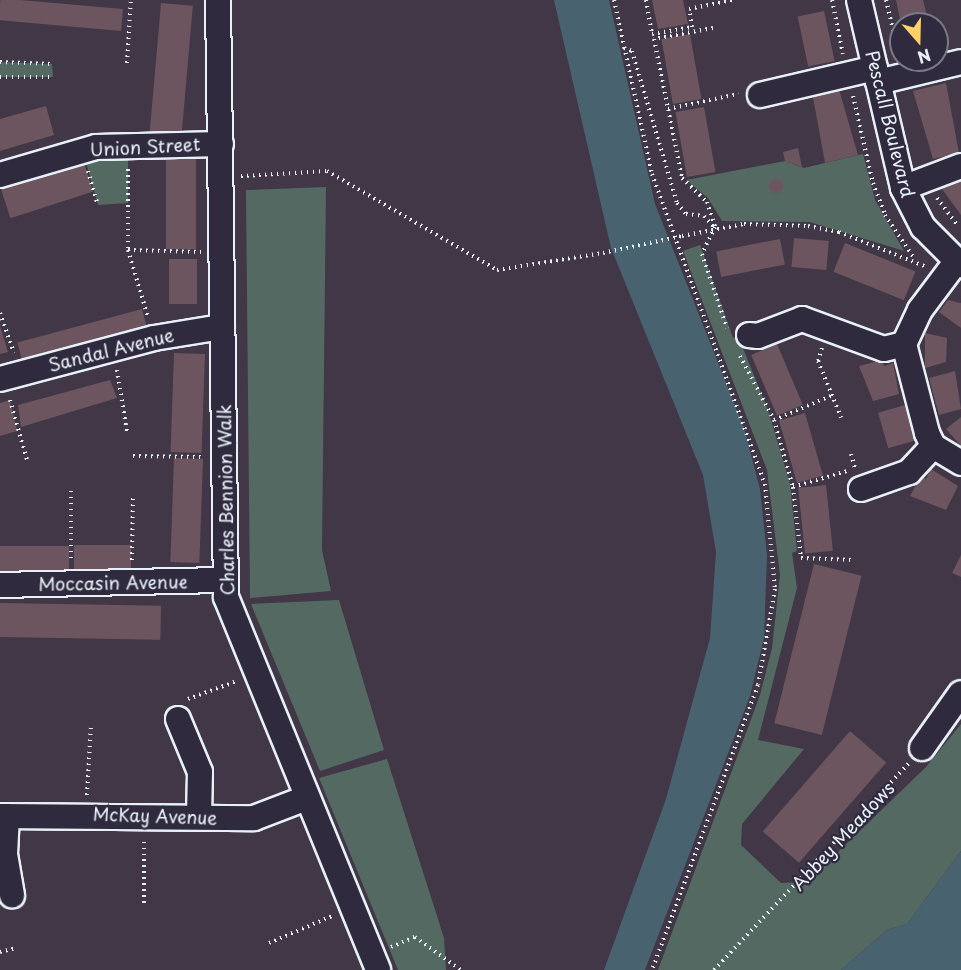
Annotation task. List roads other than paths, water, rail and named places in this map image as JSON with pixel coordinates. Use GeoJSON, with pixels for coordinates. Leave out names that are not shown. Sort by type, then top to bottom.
{"type":"FeatureCollection","features":[{"type":"Feature","properties":{"kind":"street","name":"Charles Bennion Walk"},"geometry":{"type":"LineString","coordinates":[[218,0],[225,580],[228,608],[375,962]]}},
{"type":"Feature","properties":{"kind":"street","name":"Pescall Boulevard"},"geometry":{"type":"LineString","coordinates":[[860,0],[903,188],[923,227],[958,264]]}},
{"type":"Feature","properties":{"kind":"street"},"geometry":{"type":"LineString","coordinates":[[753,94],[876,75],[904,76],[961,62]]}},
{"type":"Feature","properties":{"kind":"street","name":"Union Street"},"geometry":{"type":"LineString","coordinates":[[0,175],[105,144],[221,144]]}},
{"type":"Feature","properties":{"kind":"street"},"geometry":{"type":"LineString","coordinates":[[903,188],[961,166]]}},
{"type":"Feature","properties":{"kind":"street"},"geometry":{"type":"LineString","coordinates":[[958,264],[940,281],[908,329],[904,344],[933,446],[961,463]]}},
{"type":"Feature","properties":{"kind":"street"},"geometry":{"type":"LineString","coordinates":[[742,338],[758,336],[802,319],[884,349],[904,344]]}},
{"type":"Feature","properties":{"kind":"street","name":"Sandal Avenue"},"geometry":{"type":"LineString","coordinates":[[8,377],[154,338],[222,327]]}},
{"type":"Feature","properties":{"kind":"street"},"geometry":{"type":"LineString","coordinates":[[858,479],[909,472],[933,446]]}},
{"type":"Feature","properties":{"kind":"street","name":"Moccasin Avenue"},"geometry":{"type":"LineString","coordinates":[[0,585],[225,580]]}},
{"type":"Feature","properties":{"kind":"street"},"geometry":{"type":"LineString","coordinates":[[922,748],[961,693]]}},
{"type":"Feature","properties":{"kind":"street"},"geometry":{"type":"LineString","coordinates":[[179,710],[200,772],[199,818]]}},
{"type":"Feature","properties":{"kind":"street","name":"McKay Avenue"},"geometry":{"type":"LineString","coordinates":[[3,816],[86,814],[254,818],[306,798]]}},
{"type":"Feature","properties":{"kind":"street"},"geometry":{"type":"LineString","coordinates":[[3,816],[4,854],[12,895]]}},
{"type":"Feature","properties":{"kind":"water"},"geometry":{"type":"Polygon","coordinates":[[[554,0],[609,0],[655,204],[744,428],[760,489],[767,555],[764,638],[750,696],[645,970],[604,970],[666,799],[710,638],[716,552],[703,475],[611,248],[554,0]]]}},
{"type":"Feature","properties":{"kind":"water"},"geometry":{"type":"Polygon","coordinates":[[[961,851],[961,970],[841,970],[887,930],[907,924],[961,851]]]}}]}
